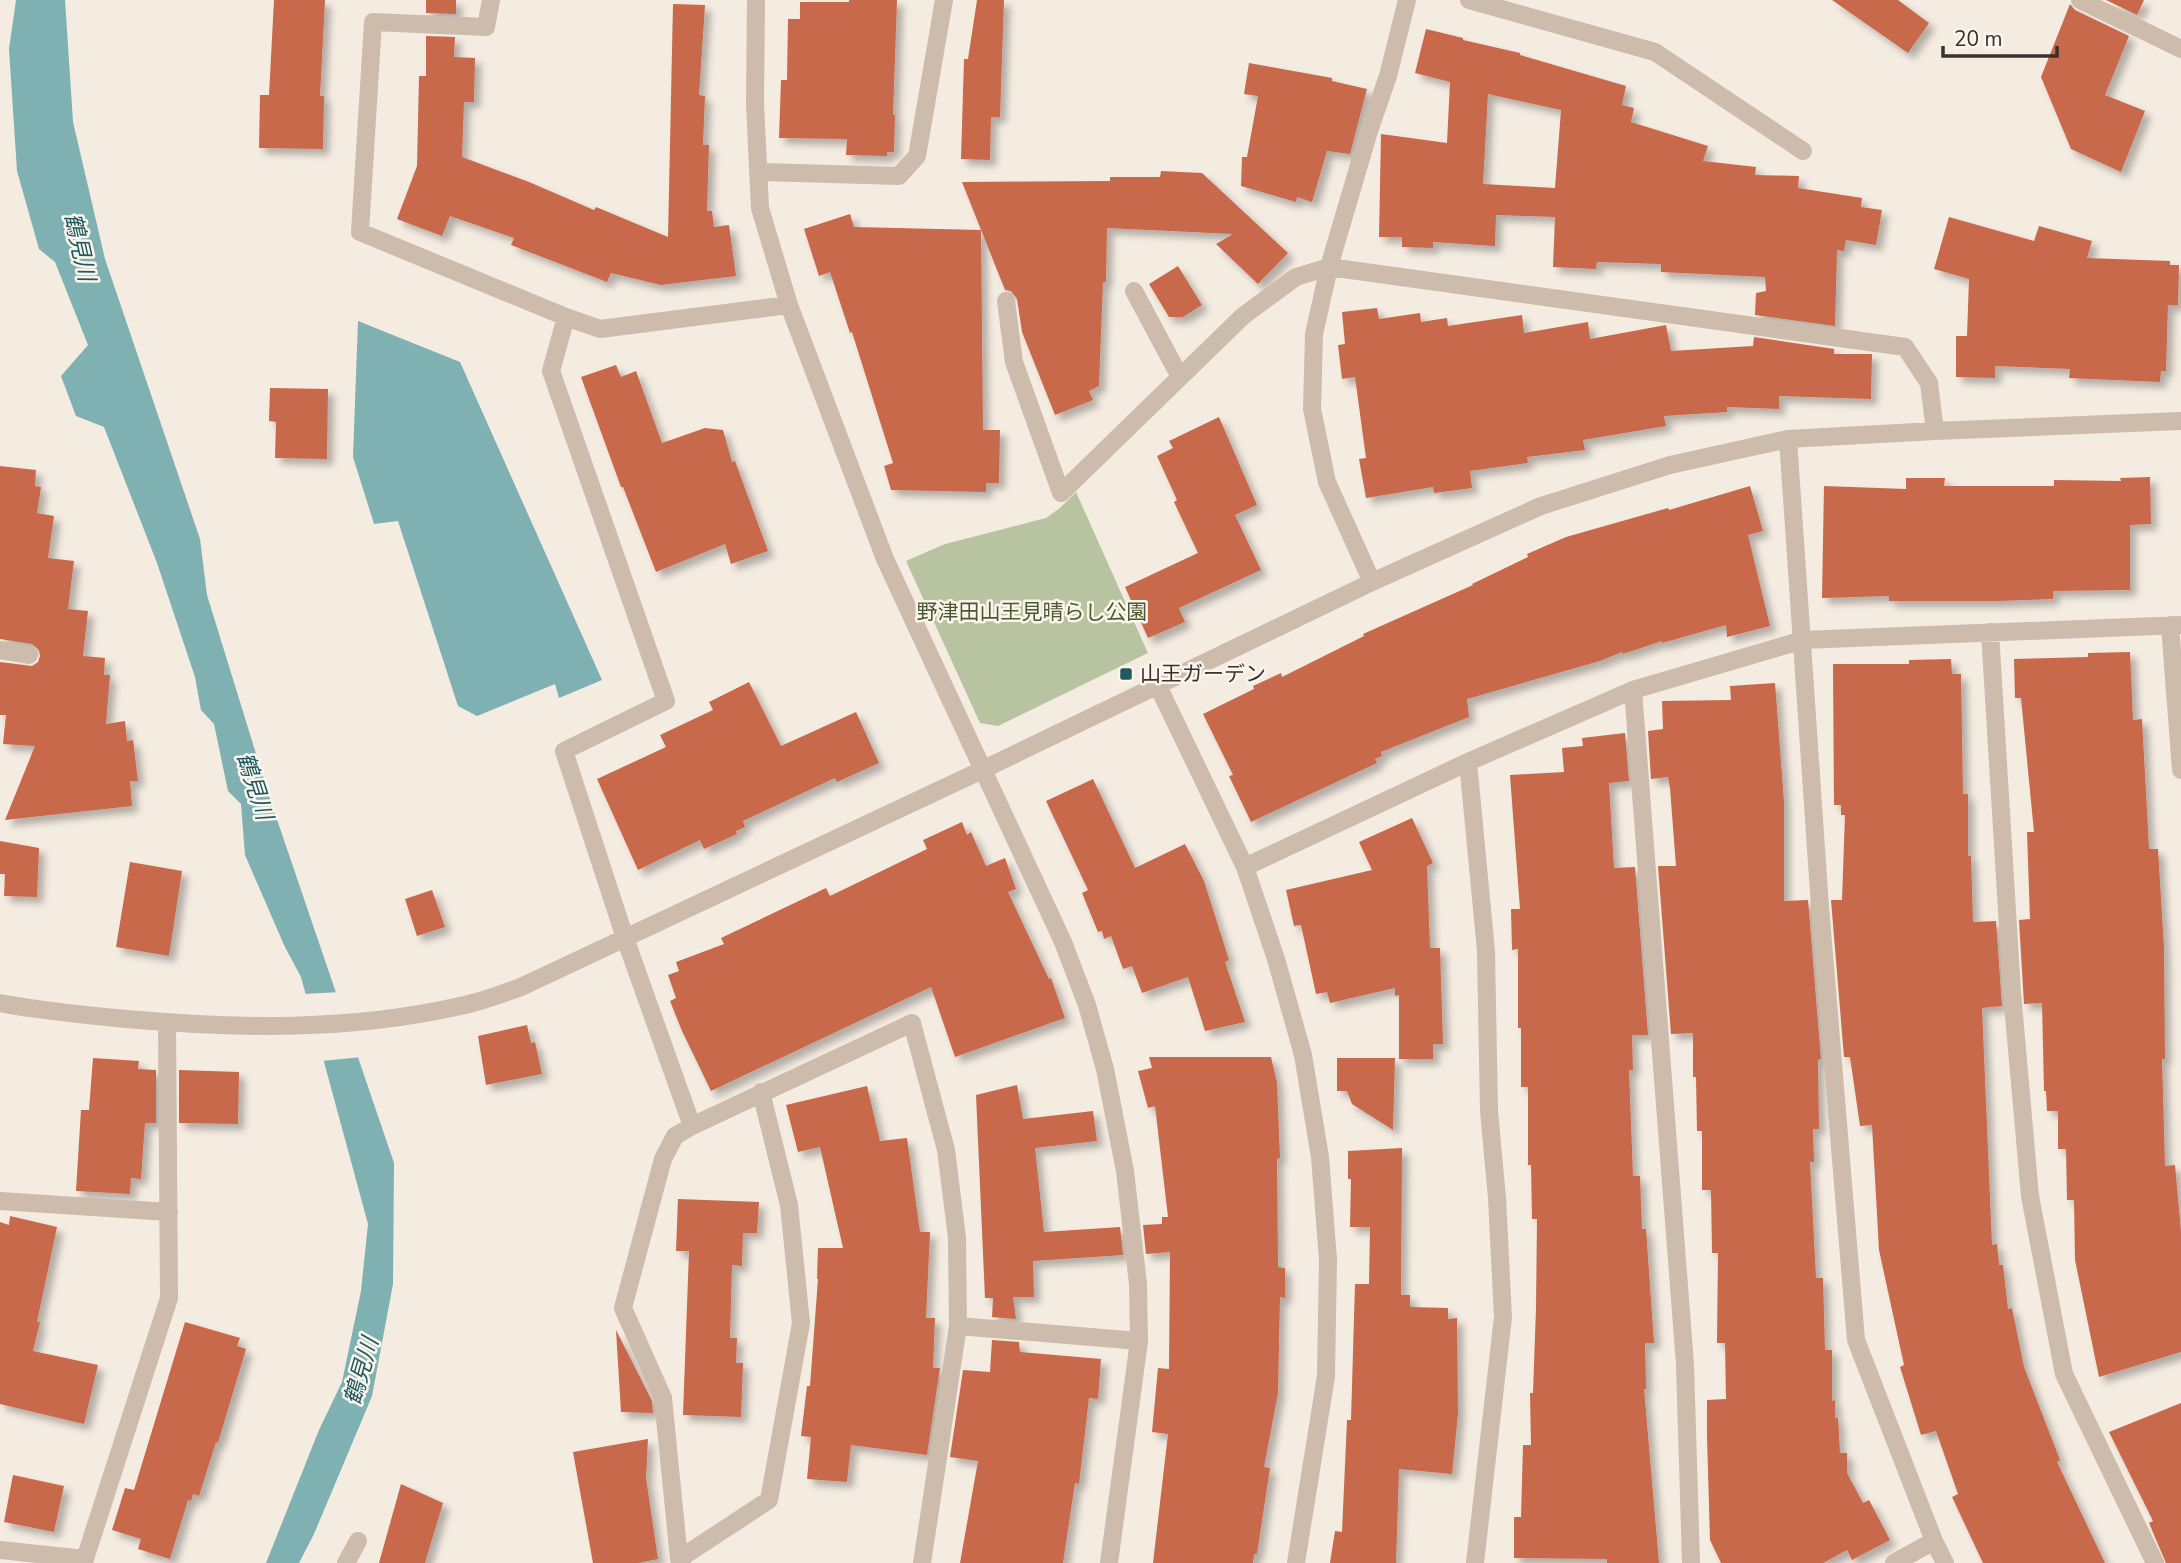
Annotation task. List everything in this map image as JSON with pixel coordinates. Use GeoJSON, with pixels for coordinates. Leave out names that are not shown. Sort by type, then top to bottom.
{"type":"FeatureCollection","features":[{"type":"Feature","properties":{"kind":"street"},"geometry":{"type":"LineString","coordinates":[[491,0],[486,27],[373,22],[360,232],[600,329],[789,305]]}},
{"type":"Feature","properties":{"kind":"street"},"geometry":{"type":"LineString","coordinates":[[756,0],[755,104],[760,208],[789,305],[885,559],[1063,942],[1087,1005],[1105,1069],[1125,1171],[1138,1284],[1139,1340],[1109,1563]]}},
{"type":"Feature","properties":{"kind":"street"},"geometry":{"type":"LineString","coordinates":[[758,172],[899,176],[917,156],[944,0]]}},
{"type":"Feature","properties":{"kind":"street"},"geometry":{"type":"LineString","coordinates":[[1372,582],[1327,482],[1312,409],[1314,334],[1329,267],[1388,76],[1407,0]]}},
{"type":"Feature","properties":{"kind":"street"},"geometry":{"type":"LineString","coordinates":[[1469,0],[1654,52],[1803,151]]}},
{"type":"Feature","properties":{"kind":"street"},"geometry":{"type":"LineString","coordinates":[[2080,0],[2181,49]]}},
{"type":"Feature","properties":{"kind":"street"},"geometry":{"type":"LineString","coordinates":[[1006,301],[1014,362],[1061,493],[1243,316],[1296,278],[1329,267],[1905,347],[1930,383],[1935,430]]}},
{"type":"Feature","properties":{"kind":"street"},"geometry":{"type":"LineString","coordinates":[[1134,292],[1180,377]]}},
{"type":"Feature","properties":{"kind":"street"},"geometry":{"type":"LineString","coordinates":[[566,317],[551,371],[666,701],[564,751],[625,938],[692,1126]]}},
{"type":"Feature","properties":{"kind":"street"},"geometry":{"type":"LineString","coordinates":[[0,1003],[167,1022],[266,1027],[373,1021],[463,1006],[521,987],[982,770],[1372,582],[1541,506],[1670,465],[1788,439],[1935,430],[2181,421]]}},
{"type":"Feature","properties":{"kind":"street"},"geometry":{"type":"LineString","coordinates":[[1788,439],[1820,907],[1856,1340],[1945,1563]]}},
{"type":"Feature","properties":{"kind":"street"},"geometry":{"type":"LineString","coordinates":[[1245,867],[1468,762],[1633,690],[1803,640],[2176,625],[2181,770]]}},
{"type":"Feature","properties":{"kind":"street"},"geometry":{"type":"LineString","coordinates":[[1990,632],[2012,993],[2030,1196],[2064,1374],[2155,1563]]}},
{"type":"Feature","properties":{"kind":"street"},"geometry":{"type":"LineString","coordinates":[[0,650],[29,655]]}},
{"type":"Feature","properties":{"kind":"street"},"geometry":{"type":"LineString","coordinates":[[1158,686],[1245,867],[1276,959],[1303,1055],[1320,1157],[1328,1260],[1325,1377],[1296,1563]]}},
{"type":"Feature","properties":{"kind":"street"},"geometry":{"type":"LineString","coordinates":[[1633,690],[1685,1364],[1691,1563]]}},
{"type":"Feature","properties":{"kind":"street"},"geometry":{"type":"LineString","coordinates":[[1468,762],[1486,951],[1489,1111],[1503,1317],[1475,1563]]}},
{"type":"Feature","properties":{"kind":"street"},"geometry":{"type":"LineString","coordinates":[[0,1550],[85,1559],[169,1298],[167,1022]]}},
{"type":"Feature","properties":{"kind":"street"},"geometry":{"type":"LineString","coordinates":[[761,1092],[789,1205],[801,1322],[769,1500],[680,1561],[663,1398],[623,1308],[663,1158],[676,1136],[692,1126],[761,1092],[912,1023],[946,1150],[957,1238],[958,1326],[922,1563]]}},
{"type":"Feature","properties":{"kind":"street"},"geometry":{"type":"LineString","coordinates":[[0,1201],[169,1212]]}},
{"type":"Feature","properties":{"kind":"street"},"geometry":{"type":"LineString","coordinates":[[958,1326],[1139,1340]]}},
{"type":"Feature","properties":{"kind":"street"},"geometry":{"type":"LineString","coordinates":[[346,1563],[358,1541]]}},
{"type":"Feature","properties":{"kind":"street"},"geometry":{"type":"LineString","coordinates":[[1894,1563],[1934,1541]]}},
{"type":"Feature","properties":{"kind":"green space","name":"野津田山王見晴らし公園"},"geometry":{"type":"Polygon","coordinates":[[[1076,492],[1148,653],[998,726],[980,723],[906,561],[945,544],[1046,518],[1076,492]]]}},
{"type":"Feature","properties":{"kind":"water","name":"鶴見川"},"geometry":{"type":"Polygon","coordinates":[[[16,0],[65,0],[73,122],[105,259],[200,539],[207,595],[270,799],[394,1163],[393,1284],[372,1396],[314,1534],[299,1563],[266,1563],[319,1430],[342,1382],[361,1291],[368,1224],[301,977],[284,945],[245,855],[241,804],[228,791],[214,724],[201,710],[195,677],[157,563],[104,427],[76,416],[61,376],[88,345],[55,262],[39,249],[17,171],[9,49],[16,0]]]}},
{"type":"Feature","properties":{"kind":"water"},"geometry":{"type":"Polygon","coordinates":[[[358,321],[460,362],[602,680],[559,698],[555,684],[477,716],[458,706],[398,521],[374,524],[353,457],[358,321]]]}},
{"type":"Feature","properties":{"kind":"pier"},"geometry":{"type":"Polygon","coordinates":[[[341,992],[362,1057],[321,1061],[303,994],[341,992]]]}},
{"type":"Feature","properties":{"kind":"building"},"geometry":{"type":"Polygon","coordinates":[[[274,0],[325,0],[320,96],[324,96],[323,149],[259,148],[260,95],[269,95],[274,0]]]}},
{"type":"Feature","properties":{"kind":"building"},"geometry":{"type":"Polygon","coordinates":[[[426,0],[456,0],[456,14],[426,13],[426,0]]]}},
{"type":"Feature","properties":{"kind":"building"},"geometry":{"type":"Polygon","coordinates":[[[897,0],[894,152],[887,152],[887,156],[846,155],[847,139],[779,138],[781,80],[787,80],[788,19],[800,19],[800,2],[897,0]]]}},
{"type":"Feature","properties":{"kind":"building"},"geometry":{"type":"Polygon","coordinates":[[[977,0],[1004,0],[1000,117],[991,117],[990,160],[961,159],[964,59],[968,59],[977,0]]]}},
{"type":"Feature","properties":{"kind":"building"},"geometry":{"type":"Polygon","coordinates":[[[1832,0],[1898,0],[1929,23],[1908,53],[1832,0]]]}},
{"type":"Feature","properties":{"kind":"building"},"geometry":{"type":"Polygon","coordinates":[[[2106,0],[2144,0],[2137,15],[2106,0]]]}},
{"type":"Feature","properties":{"kind":"building"},"geometry":{"type":"Polygon","coordinates":[[[673,4],[705,5],[699,95],[705,96],[703,145],[709,145],[707,211],[712,211],[714,227],[729,225],[736,276],[661,285],[611,273],[607,282],[511,245],[514,238],[450,216],[442,236],[397,219],[417,166],[419,76],[426,76],[426,36],[455,37],[454,57],[475,58],[474,102],[464,102],[462,157],[668,237],[673,4]]]}},
{"type":"Feature","properties":{"kind":"building"},"geometry":{"type":"Polygon","coordinates":[[[2070,4],[2075,10],[2129,36],[2105,95],[2145,111],[2121,172],[2071,149],[2041,77],[2070,4]]]}},
{"type":"Feature","properties":{"kind":"building"},"geometry":{"type":"Polygon","coordinates":[[[1426,29],[1520,53],[1626,86],[1622,105],[1634,108],[1631,122],[1708,146],[1703,161],[1756,167],[1755,175],[1799,176],[1798,188],[1862,198],[1861,207],[1882,210],[1876,245],[1846,240],[1844,251],[1837,250],[1835,326],[1755,315],[1756,293],[1766,291],[1765,277],[1661,272],[1661,264],[1597,262],[1596,269],[1553,267],[1555,217],[1496,215],[1495,246],[1433,242],[1433,248],[1402,247],[1402,237],[1379,237],[1381,134],[1447,143],[1450,82],[1415,73],[1426,29]],[[1488,94],[1483,184],[1555,188],[1561,110],[1488,94]]]}},
{"type":"Feature","properties":{"kind":"building"},"geometry":{"type":"Polygon","coordinates":[[[1249,63],[1332,78],[1332,81],[1367,89],[1350,154],[1327,151],[1312,202],[1297,197],[1296,202],[1241,186],[1242,157],[1247,157],[1258,96],[1244,94],[1249,63]]]}},
{"type":"Feature","properties":{"kind":"building"},"geometry":{"type":"Polygon","coordinates":[[[1161,171],[1202,173],[1288,253],[1258,284],[1216,244],[1233,234],[1107,228],[1099,386],[1089,391],[1093,400],[1055,415],[1022,332],[1017,299],[1011,291],[1005,290],[962,182],[1110,181],[1110,177],[1160,177],[1161,171]]]}},
{"type":"Feature","properties":{"kind":"building"},"geometry":{"type":"Polygon","coordinates":[[[850,214],[854,227],[981,230],[983,430],[1000,430],[999,483],[986,483],[986,492],[891,490],[884,466],[893,463],[852,332],[850,333],[830,272],[819,276],[804,229],[850,214]]]}},
{"type":"Feature","properties":{"kind":"building"},"geometry":{"type":"Polygon","coordinates":[[[1949,217],[2034,241],[2039,226],[2092,241],[2087,258],[2170,261],[2170,265],[2179,265],[2178,305],[2168,305],[2166,371],[2161,371],[2160,382],[2069,378],[2070,369],[1995,366],[1995,378],[1956,377],[1956,336],[1967,336],[1969,279],[1934,269],[1949,217]]]}},
{"type":"Feature","properties":{"kind":"building"},"geometry":{"type":"Polygon","coordinates":[[[1178,266],[1202,305],[1183,317],[1169,317],[1149,284],[1178,266]]]}},
{"type":"Feature","properties":{"kind":"building"},"geometry":{"type":"Polygon","coordinates":[[[1377,308],[1379,319],[1420,313],[1421,322],[1447,318],[1448,326],[1522,315],[1524,333],[1588,322],[1590,339],[1666,325],[1671,351],[1753,346],[1754,337],[1834,349],[1834,354],[1872,354],[1871,399],[1779,396],[1779,409],[1727,407],[1727,412],[1664,416],[1666,426],[1583,440],[1585,450],[1527,457],[1528,463],[1470,471],[1472,488],[1434,493],[1433,487],[1366,498],[1359,459],[1366,458],[1355,377],[1342,379],[1338,345],[1345,344],[1342,312],[1377,308]]]}},
{"type":"Feature","properties":{"kind":"building"},"geometry":{"type":"Polygon","coordinates":[[[616,365],[621,377],[636,371],[662,443],[705,428],[723,430],[732,462],[735,461],[768,551],[731,564],[725,544],[656,572],[621,487],[581,377],[616,365]]]}},
{"type":"Feature","properties":{"kind":"building"},"geometry":{"type":"Polygon","coordinates":[[[270,388],[328,389],[327,459],[275,458],[276,422],[269,421],[270,388]]]}},
{"type":"Feature","properties":{"kind":"building"},"geometry":{"type":"Polygon","coordinates":[[[1219,417],[1257,505],[1235,515],[1261,570],[1179,608],[1185,622],[1148,638],[1125,587],[1198,553],[1174,502],[1177,500],[1157,456],[1173,448],[1169,441],[1219,417]]]}},
{"type":"Feature","properties":{"kind":"building"},"geometry":{"type":"Polygon","coordinates":[[[0,466],[36,470],[35,486],[41,487],[37,513],[54,516],[48,558],[74,561],[68,609],[88,611],[83,656],[105,658],[104,675],[110,675],[106,724],[125,721],[127,741],[133,740],[138,781],[130,781],[132,806],[5,820],[35,746],[3,744],[6,715],[0,715],[0,662],[32,666],[38,662],[40,656],[39,650],[32,644],[0,639],[0,466]]]}},
{"type":"Feature","properties":{"kind":"building"},"geometry":{"type":"Polygon","coordinates":[[[2150,477],[2151,524],[2130,525],[2130,590],[2053,591],[2053,599],[1997,601],[1889,601],[1889,596],[1822,598],[1824,486],[1906,489],[1906,478],[1945,478],[1944,486],[2054,486],[2054,480],[2121,481],[2120,478],[2150,477]]]}},
{"type":"Feature","properties":{"kind":"building"},"geometry":{"type":"Polygon","coordinates":[[[1750,486],[1763,531],[1748,535],[1770,626],[1727,637],[1726,625],[1623,654],[1622,652],[1600,661],[1467,699],[1469,717],[1381,752],[1382,756],[1375,759],[1377,763],[1251,822],[1229,776],[1233,775],[1203,714],[1254,689],[1253,686],[1281,673],[1282,677],[1364,636],[1363,634],[1473,585],[1528,557],[1527,554],[1566,537],[1750,486]]]}},
{"type":"Feature","properties":{"kind":"building"},"geometry":{"type":"Polygon","coordinates":[[[2130,652],[2133,720],[2142,719],[2149,849],[2158,849],[2164,948],[2165,1059],[2162,1059],[2165,1166],[2175,1165],[2181,1232],[2181,1352],[2099,1377],[2075,1260],[2074,1200],[2067,1200],[2066,1149],[2058,1149],[2058,1111],[2047,1111],[2042,1003],[2024,1004],[2019,920],[2030,919],[2027,832],[2034,832],[2021,698],[2015,698],[2014,659],[2088,657],[2088,653],[2130,652]]]}},
{"type":"Feature","properties":{"kind":"building"},"geometry":{"type":"Polygon","coordinates":[[[1951,659],[1952,674],[1961,674],[1963,794],[1968,794],[1968,856],[1971,856],[1973,922],[1996,921],[2002,1006],[1982,1008],[1992,1245],[1997,1244],[1999,1265],[2003,1265],[2008,1309],[2012,1308],[2024,1367],[2060,1460],[2057,1462],[2105,1563],[1983,1563],[1952,1497],[1958,1494],[1936,1431],[1921,1435],[1900,1367],[1904,1365],[1879,1250],[1872,1125],[1860,1126],[1850,1057],[1844,1057],[1831,900],[1842,900],[1845,815],[1841,815],[1841,805],[1834,805],[1833,664],[1909,664],[1909,660],[1951,659]]]}},
{"type":"Feature","properties":{"kind":"building"},"geometry":{"type":"Polygon","coordinates":[[[749,682],[781,746],[856,712],[879,763],[837,782],[835,778],[743,821],[745,827],[736,831],[737,834],[704,849],[700,840],[638,870],[597,779],[666,747],[660,735],[713,710],[709,702],[749,682]]]}},
{"type":"Feature","properties":{"kind":"building"},"geometry":{"type":"Polygon","coordinates":[[[1775,683],[1784,802],[1784,901],[1808,900],[1821,1059],[1818,1060],[1819,1129],[1813,1129],[1814,1162],[1810,1162],[1816,1278],[1823,1278],[1825,1350],[1832,1350],[1832,1401],[1835,1400],[1835,1418],[1838,1418],[1840,1453],[1847,1453],[1847,1473],[1863,1503],[1869,1500],[1890,1540],[1852,1560],[1847,1550],[1823,1563],[1721,1563],[1710,1540],[1707,1436],[1707,1400],[1726,1399],[1725,1343],[1717,1343],[1718,1253],[1712,1253],[1711,1190],[1702,1190],[1702,1131],[1697,1131],[1693,1033],[1671,1034],[1658,866],[1676,866],[1668,777],[1651,779],[1648,731],[1663,729],[1662,701],[1731,700],[1730,686],[1775,683]]]}},
{"type":"Feature","properties":{"kind":"building"},"geometry":{"type":"Polygon","coordinates":[[[1625,733],[1629,781],[1609,783],[1614,868],[1635,867],[1648,1035],[1632,1035],[1633,1070],[1629,1070],[1633,1176],[1640,1176],[1642,1229],[1646,1229],[1654,1343],[1645,1343],[1644,1389],[1659,1563],[1607,1563],[1607,1559],[1514,1558],[1514,1517],[1521,1517],[1523,1445],[1531,1445],[1530,1393],[1533,1393],[1537,1219],[1532,1219],[1531,1165],[1528,1165],[1528,1087],[1521,1087],[1518,949],[1512,950],[1511,909],[1520,909],[1510,775],[1564,772],[1562,748],[1583,746],[1582,738],[1625,733]]]}},
{"type":"Feature","properties":{"kind":"building"},"geometry":{"type":"Polygon","coordinates":[[[1093,779],[1135,868],[1185,844],[1204,881],[1229,960],[1225,962],[1245,1022],[1205,1031],[1188,977],[1142,993],[1132,966],[1123,969],[1111,936],[1104,939],[1102,931],[1098,932],[1082,893],[1088,890],[1046,801],[1093,779]]]}},
{"type":"Feature","properties":{"kind":"building"},"geometry":{"type":"Polygon","coordinates":[[[1412,818],[1433,863],[1427,866],[1430,948],[1440,948],[1443,1044],[1433,1044],[1433,1059],[1399,1059],[1399,995],[1395,996],[1395,988],[1330,1003],[1327,992],[1316,994],[1301,925],[1294,926],[1286,890],[1372,870],[1359,842],[1412,818]]]}},
{"type":"Feature","properties":{"kind":"building"},"geometry":{"type":"Polygon","coordinates":[[[962,822],[967,835],[971,832],[986,866],[1005,858],[1016,889],[1008,892],[1049,979],[1051,978],[1065,1018],[955,1057],[931,987],[711,1091],[670,1001],[676,998],[668,975],[679,971],[676,962],[724,944],[721,938],[826,888],[830,896],[927,849],[923,840],[962,822]]]}},
{"type":"Feature","properties":{"kind":"building"},"geometry":{"type":"Polygon","coordinates":[[[0,841],[39,848],[37,897],[4,896],[5,874],[0,874],[0,841]]]}},
{"type":"Feature","properties":{"kind":"building"},"geometry":{"type":"Polygon","coordinates":[[[130,862],[182,871],[169,956],[116,947],[130,862]]]}},
{"type":"Feature","properties":{"kind":"building"},"geometry":{"type":"Polygon","coordinates":[[[432,890],[445,927],[417,936],[405,899],[432,890]]]}},
{"type":"Feature","properties":{"kind":"building"},"geometry":{"type":"Polygon","coordinates":[[[527,1025],[531,1043],[535,1042],[542,1074],[486,1085],[478,1036],[527,1025]]]}},
{"type":"Feature","properties":{"kind":"building"},"geometry":{"type":"Polygon","coordinates":[[[1149,1057],[1271,1057],[1277,1083],[1280,1158],[1277,1159],[1278,1267],[1285,1268],[1285,1298],[1280,1297],[1278,1393],[1264,1467],[1270,1468],[1257,1554],[1254,1554],[1253,1563],[1153,1563],[1168,1434],[1152,1432],[1158,1368],[1169,1369],[1170,1252],[1146,1254],[1143,1225],[1162,1224],[1162,1217],[1168,1217],[1155,1106],[1148,1108],[1138,1071],[1152,1068],[1149,1057]]]}},
{"type":"Feature","properties":{"kind":"building"},"geometry":{"type":"Polygon","coordinates":[[[93,1058],[139,1061],[138,1069],[156,1070],[156,1123],[145,1123],[141,1179],[131,1178],[130,1194],[76,1191],[81,1110],[89,1110],[93,1058]]]}},
{"type":"Feature","properties":{"kind":"building"},"geometry":{"type":"Polygon","coordinates":[[[1337,1058],[1395,1058],[1393,1130],[1352,1104],[1347,1091],[1337,1091],[1337,1058]]]}},
{"type":"Feature","properties":{"kind":"building"},"geometry":{"type":"Polygon","coordinates":[[[179,1070],[239,1072],[238,1124],[179,1123],[179,1070]]]}},
{"type":"Feature","properties":{"kind":"building"},"geometry":{"type":"Polygon","coordinates":[[[1017,1085],[1023,1119],[1093,1111],[1097,1141],[1035,1148],[1044,1232],[1120,1227],[1123,1255],[1033,1261],[1034,1297],[1013,1297],[1016,1319],[992,1317],[993,1298],[985,1298],[976,1095],[1017,1085]]]}},
{"type":"Feature","properties":{"kind":"building"},"geometry":{"type":"Polygon","coordinates":[[[867,1086],[880,1141],[907,1138],[920,1232],[930,1232],[926,1318],[935,1318],[933,1368],[940,1368],[927,1455],[851,1445],[847,1482],[807,1479],[811,1437],[801,1436],[807,1386],[810,1386],[818,1248],[843,1248],[820,1147],[798,1152],[786,1105],[867,1086]]]}},
{"type":"Feature","properties":{"kind":"building"},"geometry":{"type":"Polygon","coordinates":[[[1402,1148],[1401,1295],[1410,1295],[1410,1307],[1448,1308],[1448,1319],[1457,1318],[1458,1414],[1452,1474],[1399,1469],[1396,1563],[1330,1563],[1335,1531],[1342,1532],[1347,1420],[1351,1420],[1355,1284],[1369,1284],[1370,1227],[1350,1227],[1351,1179],[1348,1179],[1348,1151],[1402,1148]]]}},
{"type":"Feature","properties":{"kind":"building"},"geometry":{"type":"Polygon","coordinates":[[[678,1199],[759,1202],[757,1233],[743,1233],[742,1266],[732,1265],[730,1338],[737,1338],[736,1363],[743,1363],[741,1417],[683,1415],[689,1251],[676,1251],[678,1199]]]}},
{"type":"Feature","properties":{"kind":"building"},"geometry":{"type":"Polygon","coordinates":[[[10,1216],[57,1227],[33,1351],[98,1365],[84,1424],[0,1404],[0,1222],[9,1225],[10,1216]]]}},
{"type":"Feature","properties":{"kind":"building"},"geometry":{"type":"Polygon","coordinates":[[[185,1322],[240,1338],[237,1346],[246,1349],[199,1496],[193,1494],[191,1501],[188,1500],[170,1559],[138,1549],[141,1539],[112,1530],[125,1488],[134,1490],[185,1322]]]}},
{"type":"Feature","properties":{"kind":"building"},"geometry":{"type":"Polygon","coordinates":[[[616,1330],[652,1401],[653,1413],[621,1412],[616,1330]]]}},
{"type":"Feature","properties":{"kind":"building"},"geometry":{"type":"Polygon","coordinates":[[[992,1340],[1019,1342],[1020,1352],[1101,1359],[1098,1399],[1089,1398],[1079,1484],[1075,1483],[1063,1563],[960,1563],[978,1461],[950,1457],[963,1370],[990,1372],[992,1340]]]}},
{"type":"Feature","properties":{"kind":"building"},"geometry":{"type":"Polygon","coordinates":[[[2181,1403],[2181,1563],[2166,1563],[2149,1523],[2153,1521],[2109,1432],[2181,1403]]]}},
{"type":"Feature","properties":{"kind":"building"},"geometry":{"type":"Polygon","coordinates":[[[648,1439],[646,1478],[658,1559],[638,1563],[593,1563],[573,1452],[648,1439]]]}},
{"type":"Feature","properties":{"kind":"building"},"geometry":{"type":"Polygon","coordinates":[[[13,1475],[64,1486],[54,1532],[4,1522],[13,1475]]]}},
{"type":"Feature","properties":{"kind":"building"},"geometry":{"type":"Polygon","coordinates":[[[401,1484],[443,1503],[425,1563],[379,1563],[401,1484]]]}},
{"type":"Feature","properties":{"kind":"place","name":"山王ガーデン"},"geometry":{"type":"Point","coordinates":[1126,674]}}]}
